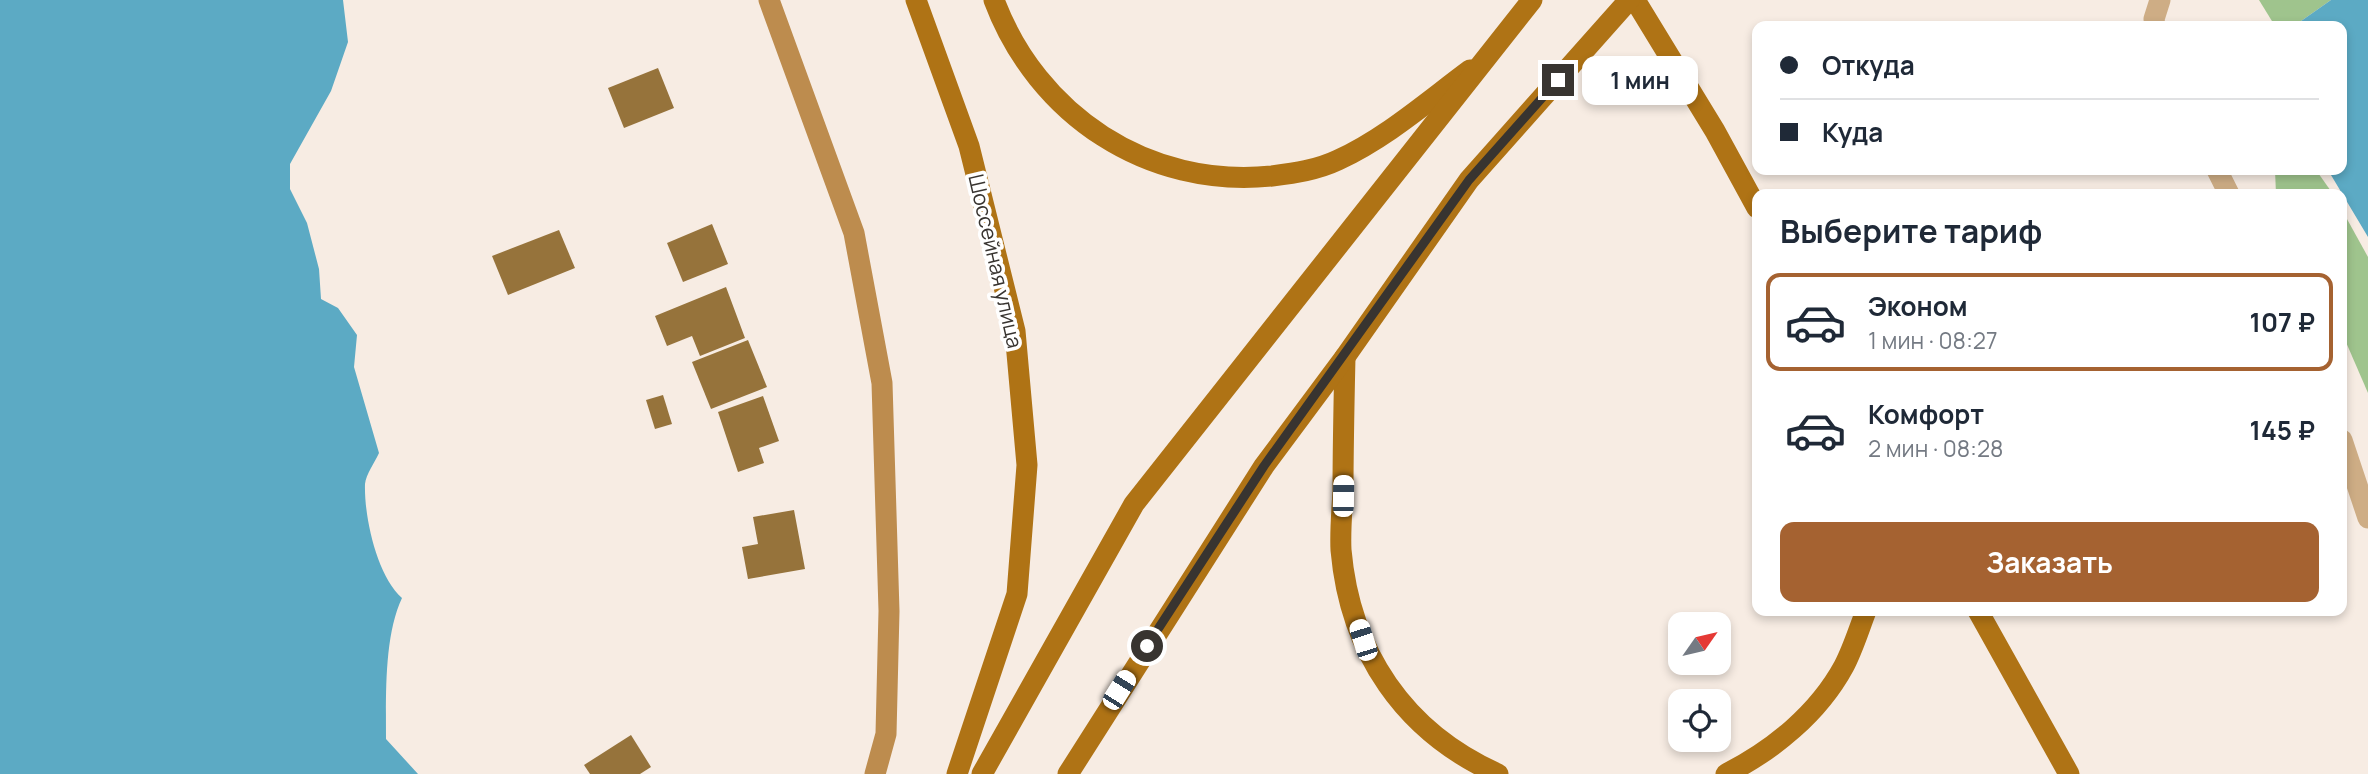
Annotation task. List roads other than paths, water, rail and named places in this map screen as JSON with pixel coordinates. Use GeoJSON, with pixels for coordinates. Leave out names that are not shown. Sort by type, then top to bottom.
{"type":"FeatureCollection","features":[{"type":"Feature","properties":{"kind":"main road","name":"Шоссейная улица"},"geometry":{"type":"LineString","coordinates":[[915,0],[968,146],[1016,331],[1027,465],[1017,594],[957,774]]}},
{"type":"Feature","properties":{"kind":"main road"},"geometry":{"type":"LineString","coordinates":[[994,0],[1005,30],[1032,72],[1062,108],[1102,138],[1146,160],[1195,174],[1248,178],[1303,172],[1338,160],[1379,138],[1494,52]]}},
{"type":"Feature","properties":{"kind":"main road"},"geometry":{"type":"LineString","coordinates":[[982,774],[1133,503],[1494,52],[1532,0]]}},
{"type":"Feature","properties":{"kind":"main road"},"geometry":{"type":"LineString","coordinates":[[1068,774],[1264,466],[1345,357],[1469,180],[1632,0],[1715,131],[1752,199]]}},
{"type":"Feature","properties":{"kind":"main road"},"geometry":{"type":"LineString","coordinates":[[1345,357],[1341,548],[1348,595],[1363,640],[1385,681],[1409,715],[1442,743],[1498,774]]}},
{"type":"Feature","properties":{"kind":"main road"},"geometry":{"type":"LineString","coordinates":[[1726,774],[1754,760],[1801,723],[1844,667],[1864,616]]}},
{"type":"Feature","properties":{"kind":"main road"},"geometry":{"type":"LineString","coordinates":[[1981,616],[2068,774]]}},
{"type":"Feature","properties":{"kind":"street"},"geometry":{"type":"LineString","coordinates":[[769,0],[854,233],[883,383],[889,611],[886,734],[875,774]]}},
{"type":"Feature","properties":{"kind":"street"},"geometry":{"type":"LineString","coordinates":[[2154,21],[2160,0]]}},
{"type":"Feature","properties":{"kind":"street"},"geometry":{"type":"LineString","coordinates":[[2347,455],[2368,518]]}},
{"type":"Feature","properties":{"kind":"water"},"geometry":{"type":"Polygon","coordinates":[[[0,0],[343,0],[348,42],[331,91],[290,164],[290,189],[307,223],[319,269],[321,299],[338,308],[357,335],[354,367],[379,453],[365,484],[367,513],[379,561],[393,588],[402,598],[389,648],[386,739],[418,774],[0,774],[0,0]]]}},
{"type":"Feature","properties":{"kind":"water"},"geometry":{"type":"Polygon","coordinates":[[[2331,0],[2368,0],[2368,237],[2347,202],[2347,189],[2339,189],[2331,175],[2347,175],[2347,21],[2301,21],[2331,0]]]}}]}
